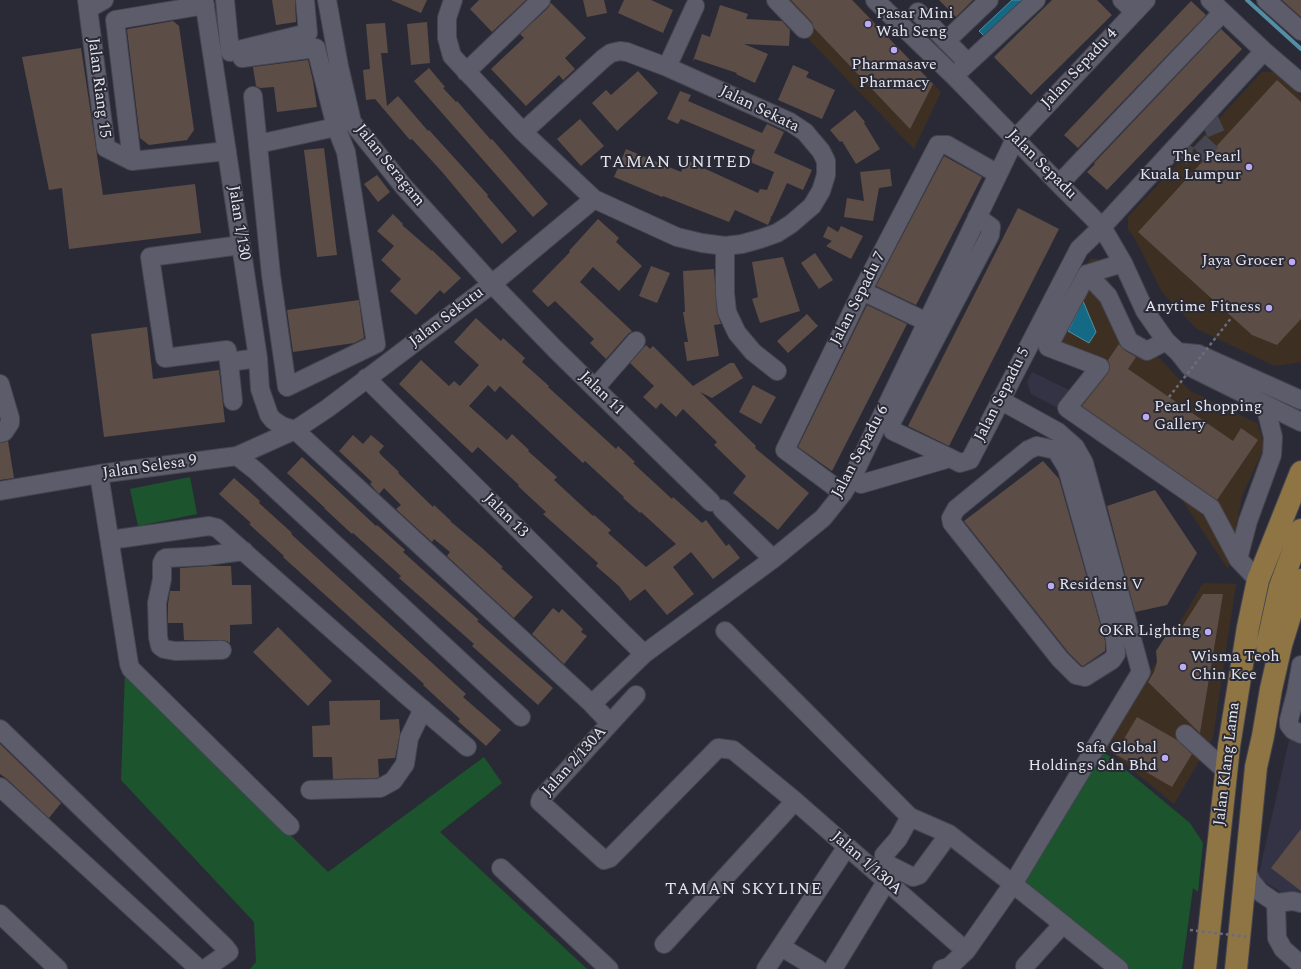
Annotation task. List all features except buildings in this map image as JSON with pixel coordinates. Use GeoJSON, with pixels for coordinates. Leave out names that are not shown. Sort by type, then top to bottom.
{"type":"FeatureCollection","features":[{"type":"Feature","properties":{"kind":"main road","name":"Jalan Klang Lama"},"geometry":{"type":"LineString","coordinates":[[1206,969],[1226,771],[1240,668],[1258,580],[1301,472]]}},
{"type":"Feature","properties":{"kind":"main road"},"geometry":{"type":"LineString","coordinates":[[1256,767],[1251,735],[1256,703],[1280,587],[1301,530]]}},
{"type":"Feature","properties":{"kind":"main road","name":"Jalan Klang Lama"},"geometry":{"type":"LineString","coordinates":[[1236,969],[1256,767],[1276,665],[1301,580]]}},
{"type":"Feature","properties":{"kind":"street"},"geometry":{"type":"LineString","coordinates":[[87,5],[104,0]]}},
{"type":"Feature","properties":{"kind":"street"},"geometry":{"type":"LineString","coordinates":[[225,0],[230,52],[308,33],[305,0]]}},
{"type":"Feature","properties":{"kind":"street","name":"Jalan Seragam"},"geometry":{"type":"LineString","coordinates":[[327,0],[339,66],[352,122],[404,187],[492,284]]}},
{"type":"Feature","properties":{"kind":"street","name":"Jalan Sekata"},"geometry":{"type":"LineString","coordinates":[[453,0],[447,18],[447,38],[452,56],[523,132],[594,199],[677,236],[725,246],[742,244],[760,239],[777,233],[791,224],[812,206],[821,191],[826,175],[826,161],[821,151],[805,132],[790,122],[667,66],[620,51],[611,53],[523,132]]}},
{"type":"Feature","properties":{"kind":"street"},"geometry":{"type":"LineString","coordinates":[[466,72],[541,0]]}},
{"type":"Feature","properties":{"kind":"street"},"geometry":{"type":"LineString","coordinates":[[776,0],[804,29]]}},
{"type":"Feature","properties":{"kind":"street","name":"Jalan Sepadu"},"geometry":{"type":"LineString","coordinates":[[875,0],[954,76],[1102,227],[1122,263],[1145,311],[1172,347],[1190,367],[1301,422]]}},
{"type":"Feature","properties":{"kind":"street"},"geometry":{"type":"LineString","coordinates":[[946,41],[989,0]]}},
{"type":"Feature","properties":{"kind":"street"},"geometry":{"type":"LineString","coordinates":[[954,76],[1036,0]]}},
{"type":"Feature","properties":{"kind":"street"},"geometry":{"type":"LineString","coordinates":[[1266,0],[1301,31]]}},
{"type":"Feature","properties":{"kind":"street"},"geometry":{"type":"LineString","coordinates":[[204,2],[115,20],[132,161],[227,151]]}},
{"type":"Feature","properties":{"kind":"street","name":"Jalan 1/130"},"geometry":{"type":"LineString","coordinates":[[204,2],[247,280],[258,358],[260,389],[269,415],[273,420],[282,426],[295,430]]}},
{"type":"Feature","properties":{"kind":"street","name":"Jalan Sepadu 4"},"geometry":{"type":"LineString","coordinates":[[1015,139],[1134,4]]}},
{"type":"Feature","properties":{"kind":"street","name":"Jalan Riang 15"},"geometry":{"type":"LineString","coordinates":[[87,5],[106,148],[132,161]]}},
{"type":"Feature","properties":{"kind":"street"},"geometry":{"type":"LineString","coordinates":[[667,66],[695,6]]}},
{"type":"Feature","properties":{"kind":"street"},"geometry":{"type":"LineString","coordinates":[[1059,184],[1216,6],[1301,83]]}},
{"type":"Feature","properties":{"kind":"street"},"geometry":{"type":"LineString","coordinates":[[918,12],[968,63]]}},
{"type":"Feature","properties":{"kind":"street"},"geometry":{"type":"LineString","coordinates":[[242,58],[316,48],[336,128],[346,152],[376,344],[287,387],[271,276],[253,96]]}},
{"type":"Feature","properties":{"kind":"street","name":"Jalan Sepadu 5"},"geometry":{"type":"LineString","coordinates":[[847,485],[861,484],[950,458],[960,463],[970,460],[1079,249],[1102,227],[1264,51]]}},
{"type":"Feature","properties":{"kind":"street"},"geometry":{"type":"LineString","coordinates":[[258,144],[336,128]]}},
{"type":"Feature","properties":{"kind":"street","name":"Jalan Sepadu 6"},"geometry":{"type":"LineString","coordinates":[[592,704],[644,654],[773,559],[824,518],[847,485],[1015,139]]}},
{"type":"Feature","properties":{"kind":"street","name":"Jalan Sepadu 7"},"geometry":{"type":"LineString","coordinates":[[847,485],[785,450],[862,291],[938,145],[947,145],[998,174]]}},
{"type":"Feature","properties":{"kind":"street","name":"Jalan Sekutu"},"geometry":{"type":"LineString","coordinates":[[295,430],[328,408],[492,284],[594,199]]}},
{"type":"Feature","properties":{"kind":"street"},"geometry":{"type":"LineString","coordinates":[[950,458],[893,431],[891,423],[990,235],[991,227],[977,217]]}},
{"type":"Feature","properties":{"kind":"street"},"geometry":{"type":"LineString","coordinates":[[234,401],[227,350],[165,358],[150,257],[241,245]]}},
{"type":"Feature","properties":{"kind":"street"},"geometry":{"type":"LineString","coordinates":[[725,246],[726,312],[737,333],[753,352],[777,371]]}},
{"type":"Feature","properties":{"kind":"street"},"geometry":{"type":"LineString","coordinates":[[1122,263],[1087,274],[1048,347],[1100,367],[1067,408],[1211,508],[1238,559],[1258,580]]}},
{"type":"Feature","properties":{"kind":"street"},"geometry":{"type":"LineString","coordinates":[[1087,274],[1108,296],[1129,341],[1147,351],[1172,347],[1198,354],[1301,400]]}},
{"type":"Feature","properties":{"kind":"street"},"geometry":{"type":"LineString","coordinates":[[247,280],[271,276]]}},
{"type":"Feature","properties":{"kind":"street","name":"Jalan 11"},"geometry":{"type":"LineString","coordinates":[[492,284],[555,349],[773,559]]}},
{"type":"Feature","properties":{"kind":"street"},"geometry":{"type":"LineString","coordinates":[[862,291],[927,322]]}},
{"type":"Feature","properties":{"kind":"street"},"geometry":{"type":"LineString","coordinates":[[595,388],[636,341]]}},
{"type":"Feature","properties":{"kind":"street"},"geometry":{"type":"LineString","coordinates":[[229,362],[258,358]]}},
{"type":"Feature","properties":{"kind":"street","name":"Jalan 13"},"geometry":{"type":"LineString","coordinates":[[366,378],[644,654]]}},
{"type":"Feature","properties":{"kind":"street"},"geometry":{"type":"LineString","coordinates":[[0,384],[10,418],[10,423],[4,432],[0,433]]}},
{"type":"Feature","properties":{"kind":"street"},"geometry":{"type":"LineString","coordinates":[[942,969],[949,967],[966,951],[1013,884],[1141,672],[1084,463],[1075,447],[1058,432],[1000,400]]}},
{"type":"Feature","properties":{"kind":"street"},"geometry":{"type":"LineString","coordinates":[[1238,559],[1248,521],[1272,455],[1273,437],[1265,405]]}},
{"type":"Feature","properties":{"kind":"street"},"geometry":{"type":"LineString","coordinates":[[295,430],[592,704],[610,723]]}},
{"type":"Feature","properties":{"kind":"street","name":"Jalan Selesa 9"},"geometry":{"type":"LineString","coordinates":[[0,491],[99,474],[237,456],[295,430]]}},
{"type":"Feature","properties":{"kind":"street"},"geometry":{"type":"LineString","coordinates":[[1037,446],[1056,450],[1067,468],[1116,639],[1116,654],[1112,660],[1085,677],[1076,675],[1060,659],[952,524],[951,518],[956,509],[995,478],[1028,450],[1037,446]]}},
{"type":"Feature","properties":{"kind":"street"},"geometry":{"type":"LineString","coordinates":[[237,456],[261,476],[521,718]]}},
{"type":"Feature","properties":{"kind":"street"},"geometry":{"type":"LineString","coordinates":[[970,460],[995,478]]}},
{"type":"Feature","properties":{"kind":"street"},"geometry":{"type":"LineString","coordinates":[[99,474],[131,669],[290,826]]}},
{"type":"Feature","properties":{"kind":"street"},"geometry":{"type":"LineString","coordinates":[[110,540],[212,526],[220,530],[467,747]]}},
{"type":"Feature","properties":{"kind":"street"},"geometry":{"type":"LineString","coordinates":[[222,650],[175,651],[164,649],[160,646],[158,637],[157,603],[162,579],[162,563],[166,558],[206,556],[244,551]]}},
{"type":"Feature","properties":{"kind":"street"},"geometry":{"type":"LineString","coordinates":[[725,631],[910,817],[949,834],[1119,969]]}},
{"type":"Feature","properties":{"kind":"street"},"geometry":{"type":"LineString","coordinates":[[1276,665],[1279,678],[1287,684],[1299,683],[1289,725],[1293,730],[1301,734]]}},
{"type":"Feature","properties":{"kind":"street","name":"Jalan 2/130A"},"geometry":{"type":"LineString","coordinates":[[604,860],[540,802],[541,799],[636,695]]}},
{"type":"Feature","properties":{"kind":"street"},"geometry":{"type":"LineString","coordinates":[[310,790],[380,788],[393,781],[405,764],[409,738],[422,709]]}},
{"type":"Feature","properties":{"kind":"street"},"geometry":{"type":"LineString","coordinates":[[0,729],[225,947],[229,952],[205,969]]}},
{"type":"Feature","properties":{"kind":"street"},"geometry":{"type":"LineString","coordinates":[[1185,734],[1226,771]]}},
{"type":"Feature","properties":{"kind":"street","name":"Jalan 1/130A"},"geometry":{"type":"LineString","coordinates":[[604,860],[610,858],[718,748],[733,750],[966,951]]}},
{"type":"Feature","properties":{"kind":"street"},"geometry":{"type":"LineString","coordinates":[[0,787],[199,969]]}},
{"type":"Feature","properties":{"kind":"street"},"geometry":{"type":"LineString","coordinates":[[664,944],[795,802]]}},
{"type":"Feature","properties":{"kind":"street"},"geometry":{"type":"LineString","coordinates":[[910,817],[898,839],[884,855],[885,863],[913,877],[919,875],[949,834]]}},
{"type":"Feature","properties":{"kind":"street"},"geometry":{"type":"LineString","coordinates":[[766,969],[846,848]]}},
{"type":"Feature","properties":{"kind":"street"},"geometry":{"type":"LineString","coordinates":[[501,868],[609,969]]}},
{"type":"Feature","properties":{"kind":"street"},"geometry":{"type":"LineString","coordinates":[[1246,868],[1251,881],[1260,892],[1276,902]]}},
{"type":"Feature","properties":{"kind":"street"},"geometry":{"type":"LineString","coordinates":[[833,969],[886,882]]}},
{"type":"Feature","properties":{"kind":"street"},"geometry":{"type":"LineString","coordinates":[[1242,912],[1242,907],[1252,904],[1293,901],[1301,903]]}},
{"type":"Feature","properties":{"kind":"street"},"geometry":{"type":"LineString","coordinates":[[1276,902],[1277,938],[1283,949],[1301,965]]}},
{"type":"Feature","properties":{"kind":"street"},"geometry":{"type":"LineString","coordinates":[[0,914],[58,969]]}},
{"type":"Feature","properties":{"kind":"street"},"geometry":{"type":"LineString","coordinates":[[1025,966],[1063,924]]}},
{"type":"Feature","properties":{"kind":"street"},"geometry":{"type":"LineString","coordinates":[[788,951],[818,969]]}},
{"type":"Feature","properties":{"kind":"path"},"geometry":{"type":"LineString","coordinates":[[1169,397],[1232,317]]}},
{"type":"Feature","properties":{"kind":"path"},"geometry":{"type":"LineString","coordinates":[[1190,930],[1249,937]]}},
{"type":"Feature","properties":{"kind":"shaded area"},"geometry":{"type":"Polygon","coordinates":[[[771,0],[853,0],[941,92],[914,149],[771,0]]]}},
{"type":"Feature","properties":{"kind":"shaded area","name":"The Pearl Kuala Lumpur"},"geometry":{"type":"Polygon","coordinates":[[[1262,72],[1275,72],[1301,96],[1301,362],[1275,366],[1197,329],[1162,292],[1133,235],[1128,230],[1128,217],[1262,72]]]}},
{"type":"Feature","properties":{"kind":"shaded area"},"geometry":{"type":"Polygon","coordinates":[[[1090,259],[1098,259],[1134,331],[1190,391],[1257,423],[1265,446],[1242,496],[1228,569],[1177,492],[1058,408],[1091,374],[1044,350],[1090,259]]]}},
{"type":"Feature","properties":{"kind":"shaded area"},"geometry":{"type":"Polygon","coordinates":[[[1032,372],[1073,392],[1058,408],[1031,394],[1027,382],[1032,372]]]}},
{"type":"Feature","properties":{"kind":"shaded area"},"geometry":{"type":"Polygon","coordinates":[[[1203,583],[1236,584],[1213,737],[1174,804],[1106,748],[1203,583]]]}},
{"type":"Feature","properties":{"kind":"shaded area"},"geometry":{"type":"Polygon","coordinates":[[[1290,736],[1301,741],[1301,904],[1258,878],[1290,736]]]}},
{"type":"Feature","properties":{"kind":"green space"},"geometry":{"type":"Polygon","coordinates":[[[190,477],[197,514],[138,526],[130,489],[190,477]]]}},
{"type":"Feature","properties":{"kind":"green space"},"geometry":{"type":"Polygon","coordinates":[[[125,673],[328,872],[484,757],[502,783],[440,832],[587,969],[250,969],[256,962],[254,922],[121,780],[125,673]]]}},
{"type":"Feature","properties":{"kind":"green space"},"geometry":{"type":"Polygon","coordinates":[[[1098,750],[1109,756],[1190,823],[1203,843],[1198,892],[1193,888],[1182,969],[1128,969],[1020,885],[1098,750]]]}},
{"type":"Feature","properties":{"kind":"water"},"geometry":{"type":"Polygon","coordinates":[[[1012,0],[1024,0],[985,37],[979,31],[1012,0]]]}},
{"type":"Feature","properties":{"kind":"water"},"geometry":{"type":"Polygon","coordinates":[[[1083,301],[1096,332],[1089,343],[1068,331],[1083,301]]]}},
{"type":"Feature","properties":{"kind":"waterway"},"geometry":{"type":"LineString","coordinates":[[1247,0],[1301,49]]}},
{"type":"Feature","properties":{"kind":"tunnel"},"geometry":{"type":"LineString","coordinates":[[1174,149],[1191,156],[1200,154],[1215,138],[1216,134],[1207,114]]}},
{"type":"Feature","properties":{"kind":"place","name":"Pasar Mini Wah Seng"},"geometry":{"type":"Point","coordinates":[868,24]}},
{"type":"Feature","properties":{"kind":"place","name":"Pharmasave Pharmacy"},"geometry":{"type":"Point","coordinates":[894,50]}},
{"type":"Feature","properties":{"kind":"place","name":"The Pearl Kuala Lumpur"},"geometry":{"type":"Point","coordinates":[1249,167]}},
{"type":"Feature","properties":{"kind":"place","name":"Jaya Grocer"},"geometry":{"type":"Point","coordinates":[1292,262]}},
{"type":"Feature","properties":{"kind":"place","name":"Anytime Fitness"},"geometry":{"type":"Point","coordinates":[1269,308]}},
{"type":"Feature","properties":{"kind":"place","name":"Pearl Shopping Gallery"},"geometry":{"type":"Point","coordinates":[1146,417]}},
{"type":"Feature","properties":{"kind":"place","name":"Residensi V"},"geometry":{"type":"Point","coordinates":[1051,586]}},
{"type":"Feature","properties":{"kind":"place","name":"OKR Lighting"},"geometry":{"type":"Point","coordinates":[1208,632]}},
{"type":"Feature","properties":{"kind":"place","name":"Wisma Teoh Chin Kee"},"geometry":{"type":"Point","coordinates":[1183,667]}},
{"type":"Feature","properties":{"kind":"place","name":"Safa Global Holdings Sdn Bhd"},"geometry":{"type":"Point","coordinates":[1165,758]}},
{"type":"Feature","properties":{"kind":"district","name":"TAMAN UNITED"},"geometry":{"type":"Point","coordinates":[676,164]}},
{"type":"Feature","properties":{"kind":"district","name":"TAMAN SKYLINE"},"geometry":{"type":"Point","coordinates":[744,891]}}]}
